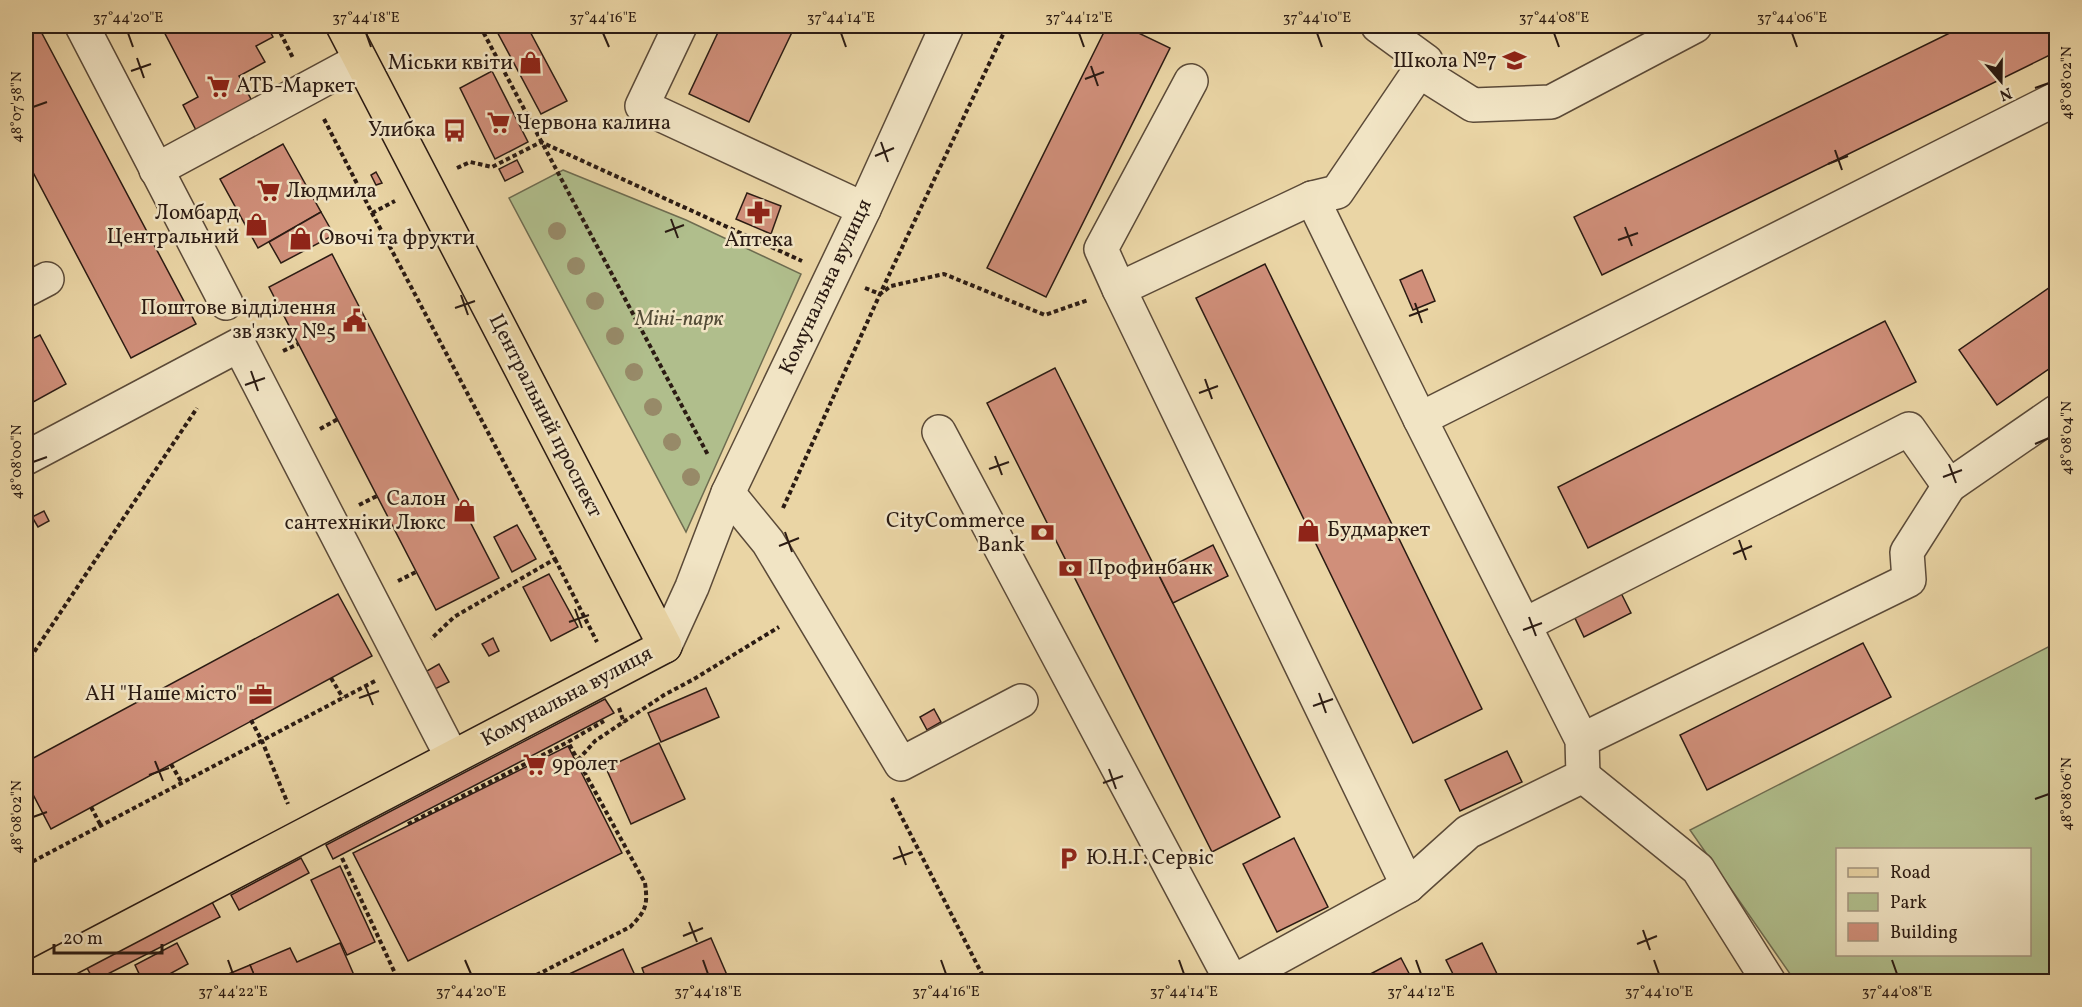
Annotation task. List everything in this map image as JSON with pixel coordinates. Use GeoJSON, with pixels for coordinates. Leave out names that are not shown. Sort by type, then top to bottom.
{"type":"FeatureCollection","features":[{"type":"Feature","properties":{"kind":"main road","name":"Центральний проспект"},"geometry":{"type":"LineString","coordinates":[[343,26],[665,646]]}},
{"type":"Feature","properties":{"kind":"main road","name":"Комунальна вулиця"},"geometry":{"type":"LineString","coordinates":[[29,980],[665,646]]}},
{"type":"Feature","properties":{"kind":"street"},"geometry":{"type":"LineString","coordinates":[[82,26],[226,303]]}},
{"type":"Feature","properties":{"kind":"street"},"geometry":{"type":"LineString","coordinates":[[680,26],[642,106],[864,209]]}},
{"type":"Feature","properties":{"kind":"street","name":"Комунальна вулиця"},"geometry":{"type":"LineString","coordinates":[[665,646],[692,587],[728,492],[864,209],[947,26]]}},
{"type":"Feature","properties":{"kind":"street"},"geometry":{"type":"LineString","coordinates":[[1119,289],[1312,198],[1337,192],[1426,61],[1378,26]]}},
{"type":"Feature","properties":{"kind":"street"},"geometry":{"type":"LineString","coordinates":[[1419,71],[1473,105],[1551,102],[1695,26]]}},
{"type":"Feature","properties":{"kind":"street"},"geometry":{"type":"LineString","coordinates":[[156,170],[360,60]]}},
{"type":"Feature","properties":{"kind":"street"},"geometry":{"type":"LineString","coordinates":[[1191,81],[1101,249],[1408,886]]}},
{"type":"Feature","properties":{"kind":"street"},"geometry":{"type":"LineString","coordinates":[[1420,418],[2056,99]]}},
{"type":"Feature","properties":{"kind":"street"},"geometry":{"type":"LineString","coordinates":[[1312,198],[1582,740],[1583,776],[1698,869],[1769,981]]}},
{"type":"Feature","properties":{"kind":"street"},"geometry":{"type":"LineString","coordinates":[[26,458],[239,345],[452,757]]}},
{"type":"Feature","properties":{"kind":"street"},"geometry":{"type":"LineString","coordinates":[[1582,740],[1910,580],[1907,552],[1949,486],[2056,412]]}},
{"type":"Feature","properties":{"kind":"street"},"geometry":{"type":"LineString","coordinates":[[1524,625],[1909,429],[1949,486]]}},
{"type":"Feature","properties":{"kind":"street"},"geometry":{"type":"LineString","coordinates":[[939,432],[1233,981],[1408,886],[1468,832],[1583,776]]}},
{"type":"Feature","properties":{"kind":"street"},"geometry":{"type":"LineString","coordinates":[[728,492],[768,542],[901,764],[1020,701]]}},
{"type":"Feature","properties":{"kind":"path"},"geometry":{"type":"LineString","coordinates":[[480,26],[728,492]]}},
{"type":"Feature","properties":{"kind":"path"},"geometry":{"type":"LineString","coordinates":[[768,542],[880,294],[1007,26]]}},
{"type":"Feature","properties":{"kind":"path"},"geometry":{"type":"LineString","coordinates":[[372,213],[470,162],[492,167],[541,142]]}},
{"type":"Feature","properties":{"kind":"path"},"geometry":{"type":"LineString","coordinates":[[541,142],[832,275],[880,294]]}},
{"type":"Feature","properties":{"kind":"path"},"geometry":{"type":"LineString","coordinates":[[880,294],[891,286],[944,274],[1045,315],[1119,289]]}},
{"type":"Feature","properties":{"kind":"path"},"geometry":{"type":"LineString","coordinates":[[26,663],[199,405]]}},
{"type":"Feature","properties":{"kind":"path"},"geometry":{"type":"LineString","coordinates":[[555,559],[612,674],[624,723]]}},
{"type":"Feature","properties":{"kind":"path"},"geometry":{"type":"LineString","coordinates":[[578,760],[595,741],[664,695],[785,624]]}},
{"type":"Feature","properties":{"kind":"path"},"geometry":{"type":"LineString","coordinates":[[332,678],[343,698]]}},
{"type":"Feature","properties":{"kind":"path"},"geometry":{"type":"LineString","coordinates":[[251,720],[262,741]]}},
{"type":"Feature","properties":{"kind":"path"},"geometry":{"type":"LineString","coordinates":[[523,981],[630,927],[642,915],[648,900],[645,883],[568,742]]}},
{"type":"Feature","properties":{"kind":"path"},"geometry":{"type":"LineString","coordinates":[[171,764],[182,783]]}},
{"type":"Feature","properties":{"kind":"path"},"geometry":{"type":"LineString","coordinates":[[91,807],[101,826]]}},
{"type":"Feature","properties":{"kind":"path"},"geometry":{"type":"LineString","coordinates":[[342,858],[399,981]]}},
{"type":"Feature","properties":{"kind":"green space","name":"Міні-парк"},"geometry":{"type":"Polygon","coordinates":[[[563,170],[686,220],[801,274],[686,532],[509,198],[563,170]]]}},
{"type":"Feature","properties":{"kind":"green space"},"geometry":{"type":"Polygon","coordinates":[[[2056,643],[2056,981],[1795,981],[1690,830],[2056,643]]]}},
{"type":"Feature","properties":{"kind":"building"},"geometry":{"type":"Polygon","coordinates":[[[26,26],[38,26],[196,324],[131,358],[26,159],[26,26]]]}},
{"type":"Feature","properties":{"kind":"building","name":"АТБ-Маркет"},"geometry":{"type":"Polygon","coordinates":[[[161,26],[267,26],[273,37],[256,46],[265,62],[239,76],[254,105],[198,134],[183,105],[198,97],[161,26]]]}},
{"type":"Feature","properties":{"kind":"building","name":"Міськи квіти"},"geometry":{"type":"Polygon","coordinates":[[[494,26],[527,26],[567,101],[541,114],[494,26]]]}},
{"type":"Feature","properties":{"kind":"building"},"geometry":{"type":"Polygon","coordinates":[[[721,26],[795,26],[749,122],[689,94],[721,26]]]}},
{"type":"Feature","properties":{"kind":"building"},"geometry":{"type":"Polygon","coordinates":[[[1107,26],[1124,26],[1170,48],[1046,297],[987,268],[1107,26]]]}},
{"type":"Feature","properties":{"kind":"building"},"geometry":{"type":"Polygon","coordinates":[[[1964,26],[2056,26],[2056,52],[1602,275],[1574,217],[1964,26]]]}},
{"type":"Feature","properties":{"kind":"building","name":"Червона калина"},"geometry":{"type":"Polygon","coordinates":[[[492,71],[528,142],[495,159],[460,88],[492,71]]]}},
{"type":"Feature","properties":{"kind":"building","name":"Людмила"},"geometry":{"type":"Polygon","coordinates":[[[283,144],[321,212],[258,248],[220,179],[283,144]]]}},
{"type":"Feature","properties":{"kind":"building"},"geometry":{"type":"Polygon","coordinates":[[[517,160],[523,172],[505,181],[499,169],[517,160]]]}},
{"type":"Feature","properties":{"kind":"building"},"geometry":{"type":"Polygon","coordinates":[[[376,172],[382,183],[376,185],[371,175],[376,172]]]}},
{"type":"Feature","properties":{"kind":"building","name":"Аптека"},"geometry":{"type":"Polygon","coordinates":[[[747,193],[781,206],[771,234],[736,219],[747,193]]]}},
{"type":"Feature","properties":{"kind":"building","name":"Овочі та фрукти"},"geometry":{"type":"Polygon","coordinates":[[[321,212],[334,235],[281,263],[269,242],[321,212]]]}},
{"type":"Feature","properties":{"kind":"building"},"geometry":{"type":"Polygon","coordinates":[[[332,254],[499,578],[436,610],[269,287],[332,254]]]}},
{"type":"Feature","properties":{"kind":"building"},"geometry":{"type":"Polygon","coordinates":[[[1265,264],[1482,709],[1413,743],[1196,298],[1265,264]]]}},
{"type":"Feature","properties":{"kind":"building"},"geometry":{"type":"Polygon","coordinates":[[[1422,270],[1435,301],[1413,310],[1400,280],[1422,270]]]}},
{"type":"Feature","properties":{"kind":"building"},"geometry":{"type":"Polygon","coordinates":[[[2056,283],[2056,364],[1997,405],[1959,350],[2056,283]]]}},
{"type":"Feature","properties":{"kind":"building"},"geometry":{"type":"Polygon","coordinates":[[[1885,321],[1916,382],[1588,548],[1558,487],[1885,321]]]}},
{"type":"Feature","properties":{"kind":"building"},"geometry":{"type":"Polygon","coordinates":[[[40,335],[66,384],[26,406],[26,342],[40,335]]]}},
{"type":"Feature","properties":{"kind":"building"},"geometry":{"type":"Polygon","coordinates":[[[1055,368],[1280,817],[1212,852],[987,403],[1055,368]]]}},
{"type":"Feature","properties":{"kind":"building"},"geometry":{"type":"Polygon","coordinates":[[[44,511],[49,521],[38,527],[32,517],[44,511]]]}},
{"type":"Feature","properties":{"kind":"building"},"geometry":{"type":"Polygon","coordinates":[[[517,525],[536,559],[512,572],[494,537],[517,525]]]}},
{"type":"Feature","properties":{"kind":"building"},"geometry":{"type":"Polygon","coordinates":[[[1213,545],[1228,576],[1173,603],[1158,573],[1213,545]]]}},
{"type":"Feature","properties":{"kind":"building"},"geometry":{"type":"Polygon","coordinates":[[[549,574],[578,627],[551,641],[523,587],[549,574]]]}},
{"type":"Feature","properties":{"kind":"building"},"geometry":{"type":"Polygon","coordinates":[[[1620,591],[1631,613],[1584,637],[1573,614],[1620,591]]]}},
{"type":"Feature","properties":{"kind":"building"},"geometry":{"type":"Polygon","coordinates":[[[338,594],[372,656],[51,829],[26,781],[26,762],[338,594]]]}},
{"type":"Feature","properties":{"kind":"building"},"geometry":{"type":"Polygon","coordinates":[[[493,638],[499,651],[489,656],[482,644],[493,638]]]}},
{"type":"Feature","properties":{"kind":"building"},"geometry":{"type":"Polygon","coordinates":[[[1863,643],[1891,697],[1707,790],[1680,735],[1863,643]]]}},
{"type":"Feature","properties":{"kind":"building"},"geometry":{"type":"Polygon","coordinates":[[[439,664],[449,682],[429,692],[420,675],[439,664]]]}},
{"type":"Feature","properties":{"kind":"building"},"geometry":{"type":"Polygon","coordinates":[[[706,688],[719,717],[661,742],[648,713],[706,688]]]}},
{"type":"Feature","properties":{"kind":"building"},"geometry":{"type":"Polygon","coordinates":[[[605,699],[614,713],[333,859],[326,845],[605,699]]]}},
{"type":"Feature","properties":{"kind":"building"},"geometry":{"type":"Polygon","coordinates":[[[934,709],[941,722],[927,730],[920,717],[934,709]]]}},
{"type":"Feature","properties":{"kind":"building"},"geometry":{"type":"Polygon","coordinates":[[[659,743],[685,799],[631,824],[606,768],[659,743]]]}},
{"type":"Feature","properties":{"kind":"building"},"geometry":{"type":"Polygon","coordinates":[[[568,746],[622,853],[408,961],[353,853],[568,746]]]}},
{"type":"Feature","properties":{"kind":"building"},"geometry":{"type":"Polygon","coordinates":[[[1507,751],[1522,782],[1460,811],[1445,780],[1507,751]]]}},
{"type":"Feature","properties":{"kind":"building"},"geometry":{"type":"Polygon","coordinates":[[[1294,838],[1328,907],[1277,932],[1243,864],[1294,838]]]}},
{"type":"Feature","properties":{"kind":"building"},"geometry":{"type":"Polygon","coordinates":[[[301,858],[309,873],[239,910],[231,895],[301,858]]]}},
{"type":"Feature","properties":{"kind":"building"},"geometry":{"type":"Polygon","coordinates":[[[340,866],[375,942],[347,955],[311,880],[340,866]]]}},
{"type":"Feature","properties":{"kind":"building"},"geometry":{"type":"Polygon","coordinates":[[[212,902],[220,917],[94,981],[86,966],[212,902]]]}},
{"type":"Feature","properties":{"kind":"building"},"geometry":{"type":"Polygon","coordinates":[[[711,938],[730,982],[647,982],[642,968],[711,938]]]}},
{"type":"Feature","properties":{"kind":"building"},"geometry":{"type":"Polygon","coordinates":[[[177,943],[188,964],[155,982],[143,982],[135,965],[177,943]]]}},
{"type":"Feature","properties":{"kind":"building"},"geometry":{"type":"Polygon","coordinates":[[[340,943],[357,982],[281,982],[280,980],[257,982],[250,965],[290,948],[297,962],[340,943]]]}},
{"type":"Feature","properties":{"kind":"building"},"geometry":{"type":"Polygon","coordinates":[[[1482,943],[1501,982],[1457,982],[1446,960],[1482,943]]]}},
{"type":"Feature","properties":{"kind":"building"},"geometry":{"type":"Polygon","coordinates":[[[623,949],[638,982],[552,982],[623,949]]]}},
{"type":"Feature","properties":{"kind":"building"},"geometry":{"type":"Polygon","coordinates":[[[1401,958],[1413,981],[1355,982],[1401,958]]]}},
{"type":"Feature","properties":{"kind":"building"},"geometry":{"type":"Polygon","coordinates":[[[250,965],[257,982],[214,980],[250,965]]]}},
{"type":"Feature","properties":{"kind":"place","name":"Школа №7"},"geometry":{"type":"Point","coordinates":[1515,61]}},
{"type":"Feature","properties":{"kind":"place","name":"Міськи квіти"},"geometry":{"type":"Point","coordinates":[531,63]}},
{"type":"Feature","properties":{"kind":"place","name":"АТБ-Маркет"},"geometry":{"type":"Point","coordinates":[218,86]}},
{"type":"Feature","properties":{"kind":"place","name":"Червона калина"},"geometry":{"type":"Point","coordinates":[498,123]}},
{"type":"Feature","properties":{"kind":"place","name":"Улибка"},"geometry":{"type":"Point","coordinates":[454,130]}},
{"type":"Feature","properties":{"kind":"place","name":"Людмила"},"geometry":{"type":"Point","coordinates":[268,191]}},
{"type":"Feature","properties":{"kind":"place","name":"Аптека"},"geometry":{"type":"Point","coordinates":[759,212]}},
{"type":"Feature","properties":{"kind":"place","name":"Ломбард Центральний"},"geometry":{"type":"Point","coordinates":[257,225]}},
{"type":"Feature","properties":{"kind":"place","name":"Овочі та фрукти"},"geometry":{"type":"Point","coordinates":[301,238]}},
{"type":"Feature","properties":{"kind":"place","name":"Поштове відділення зв'язку №5"},"geometry":{"type":"Point","coordinates":[354,320]}},
{"type":"Feature","properties":{"kind":"place","name":"Салон сантехніки Люкс"},"geometry":{"type":"Point","coordinates":[464,511]}},
{"type":"Feature","properties":{"kind":"place","name":"Будмаркет"},"geometry":{"type":"Point","coordinates":[1309,530]}},
{"type":"Feature","properties":{"kind":"place","name":"CityCommerce Bank"},"geometry":{"type":"Point","coordinates":[1043,533]}},
{"type":"Feature","properties":{"kind":"place","name":"Профинбанк"},"geometry":{"type":"Point","coordinates":[1070,568]}},
{"type":"Feature","properties":{"kind":"place","name":"АН \"Наше місто\""},"geometry":{"type":"Point","coordinates":[261,694]}},
{"type":"Feature","properties":{"kind":"place","name":"9ролет"},"geometry":{"type":"Point","coordinates":[534,764]}},
{"type":"Feature","properties":{"kind":"place","name":"Ю.Н.Г. Сервіс"},"geometry":{"type":"Point","coordinates":[1068,858]}}]}
